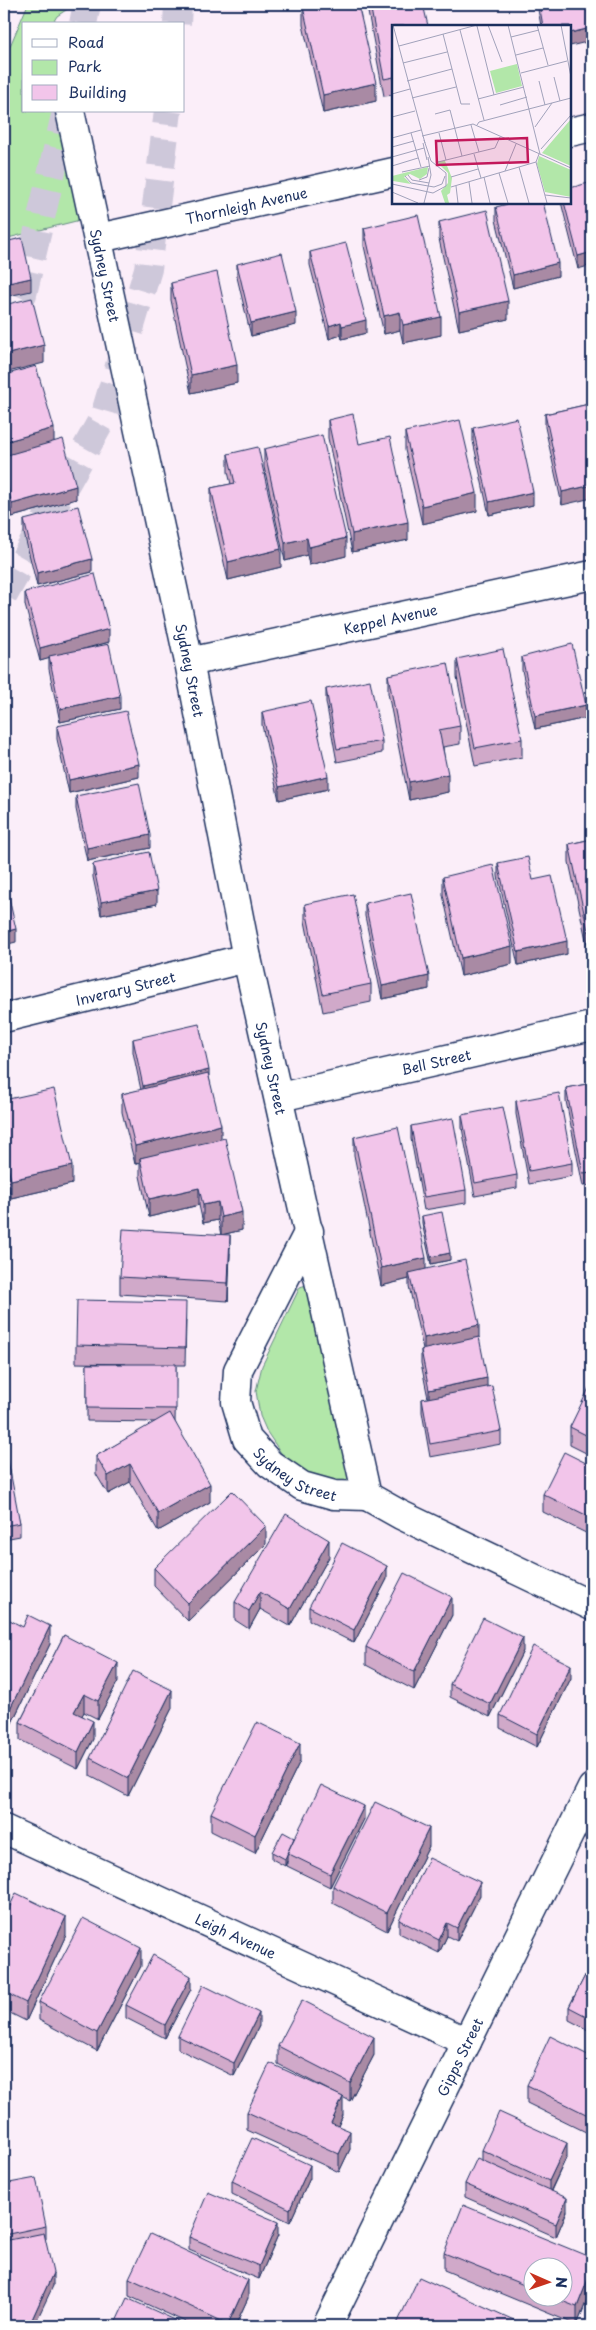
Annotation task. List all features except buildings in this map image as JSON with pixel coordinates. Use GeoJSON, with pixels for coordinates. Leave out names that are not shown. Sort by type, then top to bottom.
{"type":"FeatureCollection","features":[{"type":"Feature","properties":{"kind":"street","name":"Sydney Street"},"geometry":{"type":"LineString","coordinates":[[70,112],[99,238],[189,662],[247,958],[280,1097],[367,1496]]}},
{"type":"Feature","properties":{"kind":"street"},"geometry":{"type":"LineString","coordinates":[[571,132],[592,127]]}},
{"type":"Feature","properties":{"kind":"street","name":"Thornleigh Avenue"},"geometry":{"type":"LineString","coordinates":[[99,238],[392,172]]}},
{"type":"Feature","properties":{"kind":"street","name":"Keppel Avenue"},"geometry":{"type":"LineString","coordinates":[[189,662],[592,575]]}},
{"type":"Feature","properties":{"kind":"street","name":"Inverary Street"},"geometry":{"type":"LineString","coordinates":[[4,1018],[247,958]]}},
{"type":"Feature","properties":{"kind":"street","name":"Bell Street"},"geometry":{"type":"LineString","coordinates":[[280,1097],[592,1026]]}},
{"type":"Feature","properties":{"kind":"street","name":"Sydney Street"},"geometry":{"type":"LineString","coordinates":[[309,1231],[238,1370],[236,1402],[247,1439],[270,1464],[302,1486],[334,1495],[367,1496],[401,1515],[592,1606]]}},
{"type":"Feature","properties":{"kind":"street","name":"Gipps Street"},"geometry":{"type":"LineString","coordinates":[[327,2326],[592,1788]]}},
{"type":"Feature","properties":{"kind":"street","name":"Leigh Avenue"},"geometry":{"type":"LineString","coordinates":[[4,1829],[467,2042]]}},
{"type":"Feature","properties":{"kind":"green space"},"geometry":{"type":"Polygon","coordinates":[[[28,4],[75,4],[57,16],[53,22],[22,22],[22,112],[56,112],[84,219],[4,239],[4,60],[28,4]]]}},
{"type":"Feature","properties":{"kind":"green space"},"geometry":{"type":"Polygon","coordinates":[[[306,1285],[311,1287],[354,1485],[328,1485],[285,1459],[267,1432],[260,1416],[256,1391],[262,1366],[300,1287],[306,1285]]]}},
{"type":"Feature","properties":{"kind":"tunnel"},"geometry":{"type":"LineString","coordinates":[[83,22],[87,4]]}},
{"type":"Feature","properties":{"kind":"tunnel"},"geometry":{"type":"LineString","coordinates":[[177,22],[178,4]]}},
{"type":"Feature","properties":{"kind":"tunnel"},"geometry":{"type":"LineString","coordinates":[[4,336],[23,294],[66,112]]}},
{"type":"Feature","properties":{"kind":"tunnel"},"geometry":{"type":"LineString","coordinates":[[4,595],[104,416],[148,269],[168,112]]}}]}
